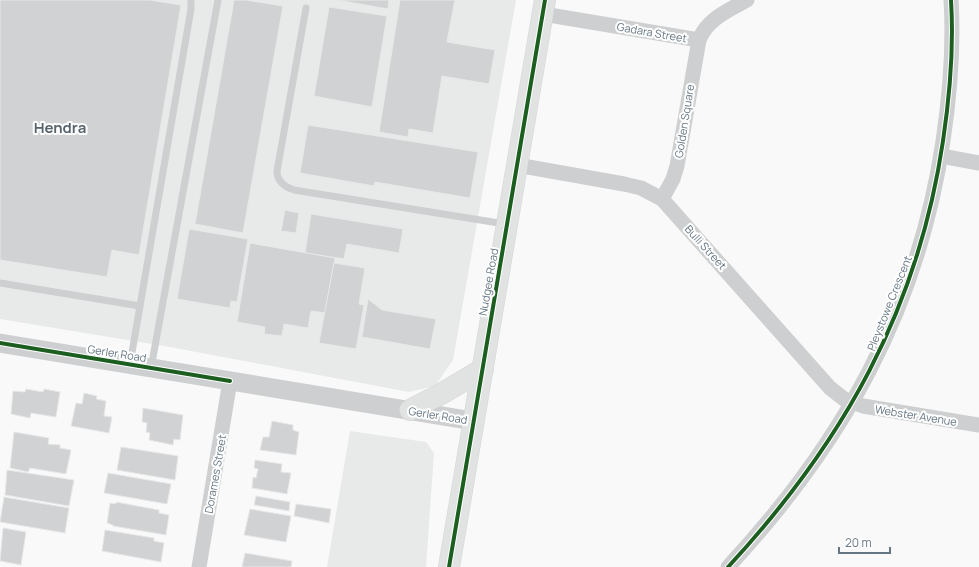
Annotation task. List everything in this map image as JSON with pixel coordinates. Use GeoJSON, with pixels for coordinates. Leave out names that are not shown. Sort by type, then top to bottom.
{"type":"FeatureCollection","features":[{"type":"Feature","properties":{"kind":"main road","name":"Nudgee Road"},"geometry":{"type":"LineString","coordinates":[[449,567],[544,7]]}},
{"type":"Feature","properties":{"kind":"main road"},"geometry":{"type":"LineString","coordinates":[[410,410],[441,394],[483,369]]}},
{"type":"Feature","properties":{"kind":"street","name":"Gadara Street"},"geometry":{"type":"LineString","coordinates":[[544,7],[699,40],[707,26],[718,16],[747,0]]}},
{"type":"Feature","properties":{"kind":"street","name":"Pleystowe Crescent"},"geometry":{"type":"LineString","coordinates":[[728,567],[761,532],[798,486],[853,403],[876,360],[907,288],[924,234],[941,156],[950,89],[952,47],[951,0]]}},
{"type":"Feature","properties":{"kind":"street","name":"Golden Square"},"geometry":{"type":"LineString","coordinates":[[662,199],[673,179],[677,166],[699,40]]}},
{"type":"Feature","properties":{"kind":"street"},"geometry":{"type":"LineString","coordinates":[[941,156],[979,163]]}},
{"type":"Feature","properties":{"kind":"street","name":"Bulli Street"},"geometry":{"type":"LineString","coordinates":[[517,165],[624,184],[641,188],[662,199],[830,388],[844,399],[853,403]]}},
{"type":"Feature","properties":{"kind":"street","name":"Gerler Road"},"geometry":{"type":"LineString","coordinates":[[0,343],[474,421]]}},
{"type":"Feature","properties":{"kind":"street","name":"Dorames Street"},"geometry":{"type":"LineString","coordinates":[[199,567],[230,381]]}},
{"type":"Feature","properties":{"kind":"street","name":"Webster Avenue"},"geometry":{"type":"LineString","coordinates":[[853,403],[863,406],[979,425]]}},
{"type":"Feature","properties":{"kind":"lane"},"geometry":{"type":"LineString","coordinates":[[130,364],[190,17],[191,0]]}},
{"type":"Feature","properties":{"kind":"lane"},"geometry":{"type":"LineString","coordinates":[[151,368],[218,0]]}},
{"type":"Feature","properties":{"kind":"lane"},"geometry":{"type":"LineString","coordinates":[[306,8],[277,171],[277,177],[280,183],[294,190],[507,224]]}},
{"type":"Feature","properties":{"kind":"lane"},"geometry":{"type":"LineString","coordinates":[[0,283],[140,306]]}},
{"type":"Feature","properties":{"kind":"shaded area"},"geometry":{"type":"Polygon","coordinates":[[[0,0],[516,0],[453,360],[435,386],[409,392],[170,347],[0,319],[0,0]]]}},
{"type":"Feature","properties":{"kind":"shaded area"},"geometry":{"type":"Polygon","coordinates":[[[350,431],[426,442],[434,453],[426,567],[327,567],[350,431]]]}},
{"type":"Feature","properties":{"kind":"building"},"geometry":{"type":"Polygon","coordinates":[[[0,0],[150,0],[181,5],[139,255],[112,250],[107,277],[0,260],[0,0]]]}},
{"type":"Feature","properties":{"kind":"building"},"geometry":{"type":"Polygon","coordinates":[[[234,0],[246,0],[283,6],[243,233],[195,224],[234,0]]]}},
{"type":"Feature","properties":{"kind":"building"},"geometry":{"type":"Polygon","coordinates":[[[337,0],[389,0],[388,9],[337,0]]]}},
{"type":"Feature","properties":{"kind":"building"},"geometry":{"type":"Polygon","coordinates":[[[400,0],[455,0],[447,42],[495,50],[489,84],[442,76],[433,133],[409,129],[408,137],[379,132],[400,0]]]}},
{"type":"Feature","properties":{"kind":"building"},"geometry":{"type":"Polygon","coordinates":[[[329,7],[387,16],[372,107],[314,96],[329,7]]]}},
{"type":"Feature","properties":{"kind":"building"},"geometry":{"type":"Polygon","coordinates":[[[308,125],[478,152],[470,198],[375,182],[374,186],[300,173],[308,125]]]}},
{"type":"Feature","properties":{"kind":"building"},"geometry":{"type":"Polygon","coordinates":[[[285,210],[299,213],[296,233],[281,231],[285,210]]]}},
{"type":"Feature","properties":{"kind":"building"},"geometry":{"type":"Polygon","coordinates":[[[311,214],[403,229],[399,253],[347,244],[344,259],[305,253],[311,214]]]}},
{"type":"Feature","properties":{"kind":"building"},"geometry":{"type":"Polygon","coordinates":[[[189,229],[248,239],[237,302],[231,301],[230,308],[177,299],[189,229]]]}},
{"type":"Feature","properties":{"kind":"building"},"geometry":{"type":"Polygon","coordinates":[[[250,243],[335,258],[325,313],[311,311],[308,328],[284,324],[282,336],[264,334],[265,327],[237,322],[250,243]]]}},
{"type":"Feature","properties":{"kind":"building"},"geometry":{"type":"Polygon","coordinates":[[[334,263],[365,268],[359,304],[364,305],[356,349],[319,343],[334,263]]]}},
{"type":"Feature","properties":{"kind":"building"},"geometry":{"type":"Polygon","coordinates":[[[368,299],[382,310],[436,319],[430,349],[362,337],[368,299]]]}},
{"type":"Feature","properties":{"kind":"building"},"geometry":{"type":"Polygon","coordinates":[[[26,389],[43,392],[44,389],[60,392],[56,417],[31,413],[30,418],[11,414],[13,391],[25,392],[26,389]]]}},
{"type":"Feature","properties":{"kind":"building"},"geometry":{"type":"Polygon","coordinates":[[[84,393],[97,396],[96,399],[106,401],[104,416],[112,417],[109,433],[71,426],[76,403],[82,404],[84,393]]]}},
{"type":"Feature","properties":{"kind":"building"},"geometry":{"type":"Polygon","coordinates":[[[143,408],[183,415],[180,440],[174,439],[173,445],[149,440],[150,433],[146,432],[147,423],[142,422],[143,408]]]}},
{"type":"Feature","properties":{"kind":"building"},"geometry":{"type":"Polygon","coordinates":[[[272,421],[293,425],[293,430],[299,432],[296,455],[260,450],[263,437],[269,437],[272,421]]]}},
{"type":"Feature","properties":{"kind":"building"},"geometry":{"type":"Polygon","coordinates":[[[14,432],[49,438],[48,444],[60,445],[60,448],[71,450],[66,474],[30,468],[28,472],[10,468],[14,432]]]}},
{"type":"Feature","properties":{"kind":"building"},"geometry":{"type":"Polygon","coordinates":[[[121,447],[178,456],[175,480],[117,470],[121,447]]]}},
{"type":"Feature","properties":{"kind":"building"},"geometry":{"type":"Polygon","coordinates":[[[255,460],[282,464],[281,472],[291,473],[287,494],[252,488],[253,477],[256,478],[258,469],[254,468],[255,460]]]}},
{"type":"Feature","properties":{"kind":"building"},"geometry":{"type":"Polygon","coordinates":[[[7,470],[74,480],[69,506],[5,495],[7,470]]]}},
{"type":"Feature","properties":{"kind":"building"},"geometry":{"type":"Polygon","coordinates":[[[108,473],[171,484],[167,504],[104,493],[108,473]]]}},
{"type":"Feature","properties":{"kind":"building"},"geometry":{"type":"Polygon","coordinates":[[[256,496],[290,502],[289,511],[254,505],[256,496]]]}},
{"type":"Feature","properties":{"kind":"building"},"geometry":{"type":"Polygon","coordinates":[[[4,497],[69,508],[65,533],[0,522],[4,497]]]}},
{"type":"Feature","properties":{"kind":"building"},"geometry":{"type":"Polygon","coordinates":[[[116,502],[159,510],[159,513],[169,515],[166,535],[113,526],[107,523],[110,503],[116,504],[116,502]]]}},
{"type":"Feature","properties":{"kind":"building"},"geometry":{"type":"Polygon","coordinates":[[[296,504],[331,509],[329,523],[294,516],[296,504]]]}},
{"type":"Feature","properties":{"kind":"building"},"geometry":{"type":"Polygon","coordinates":[[[250,509],[291,516],[286,542],[244,535],[250,509]]]}},
{"type":"Feature","properties":{"kind":"building"},"geometry":{"type":"Polygon","coordinates":[[[3,528],[26,532],[21,565],[0,561],[3,528]]]}},
{"type":"Feature","properties":{"kind":"building"},"geometry":{"type":"Polygon","coordinates":[[[105,530],[154,538],[154,541],[164,543],[161,562],[102,551],[105,530]]]}},
{"type":"Feature","properties":{"kind":"building"},"geometry":{"type":"Polygon","coordinates":[[[245,553],[292,561],[291,567],[242,567],[245,553]]]}},
{"type":"Feature","properties":{"kind":"cycle path"},"geometry":{"type":"LineString","coordinates":[[449,567],[545,0]]}},
{"type":"Feature","properties":{"kind":"cycle path"},"geometry":{"type":"LineString","coordinates":[[728,567],[769,520],[807,472],[840,422],[869,371],[894,317],[915,261],[931,203],[943,141],[951,70],[951,0]]}},
{"type":"Feature","properties":{"kind":"cycle path"},"geometry":{"type":"LineString","coordinates":[[0,343],[230,381]]}},
{"type":"Feature","properties":{"kind":"district","name":"Hendra"},"geometry":{"type":"Point","coordinates":[60,127]}}]}
